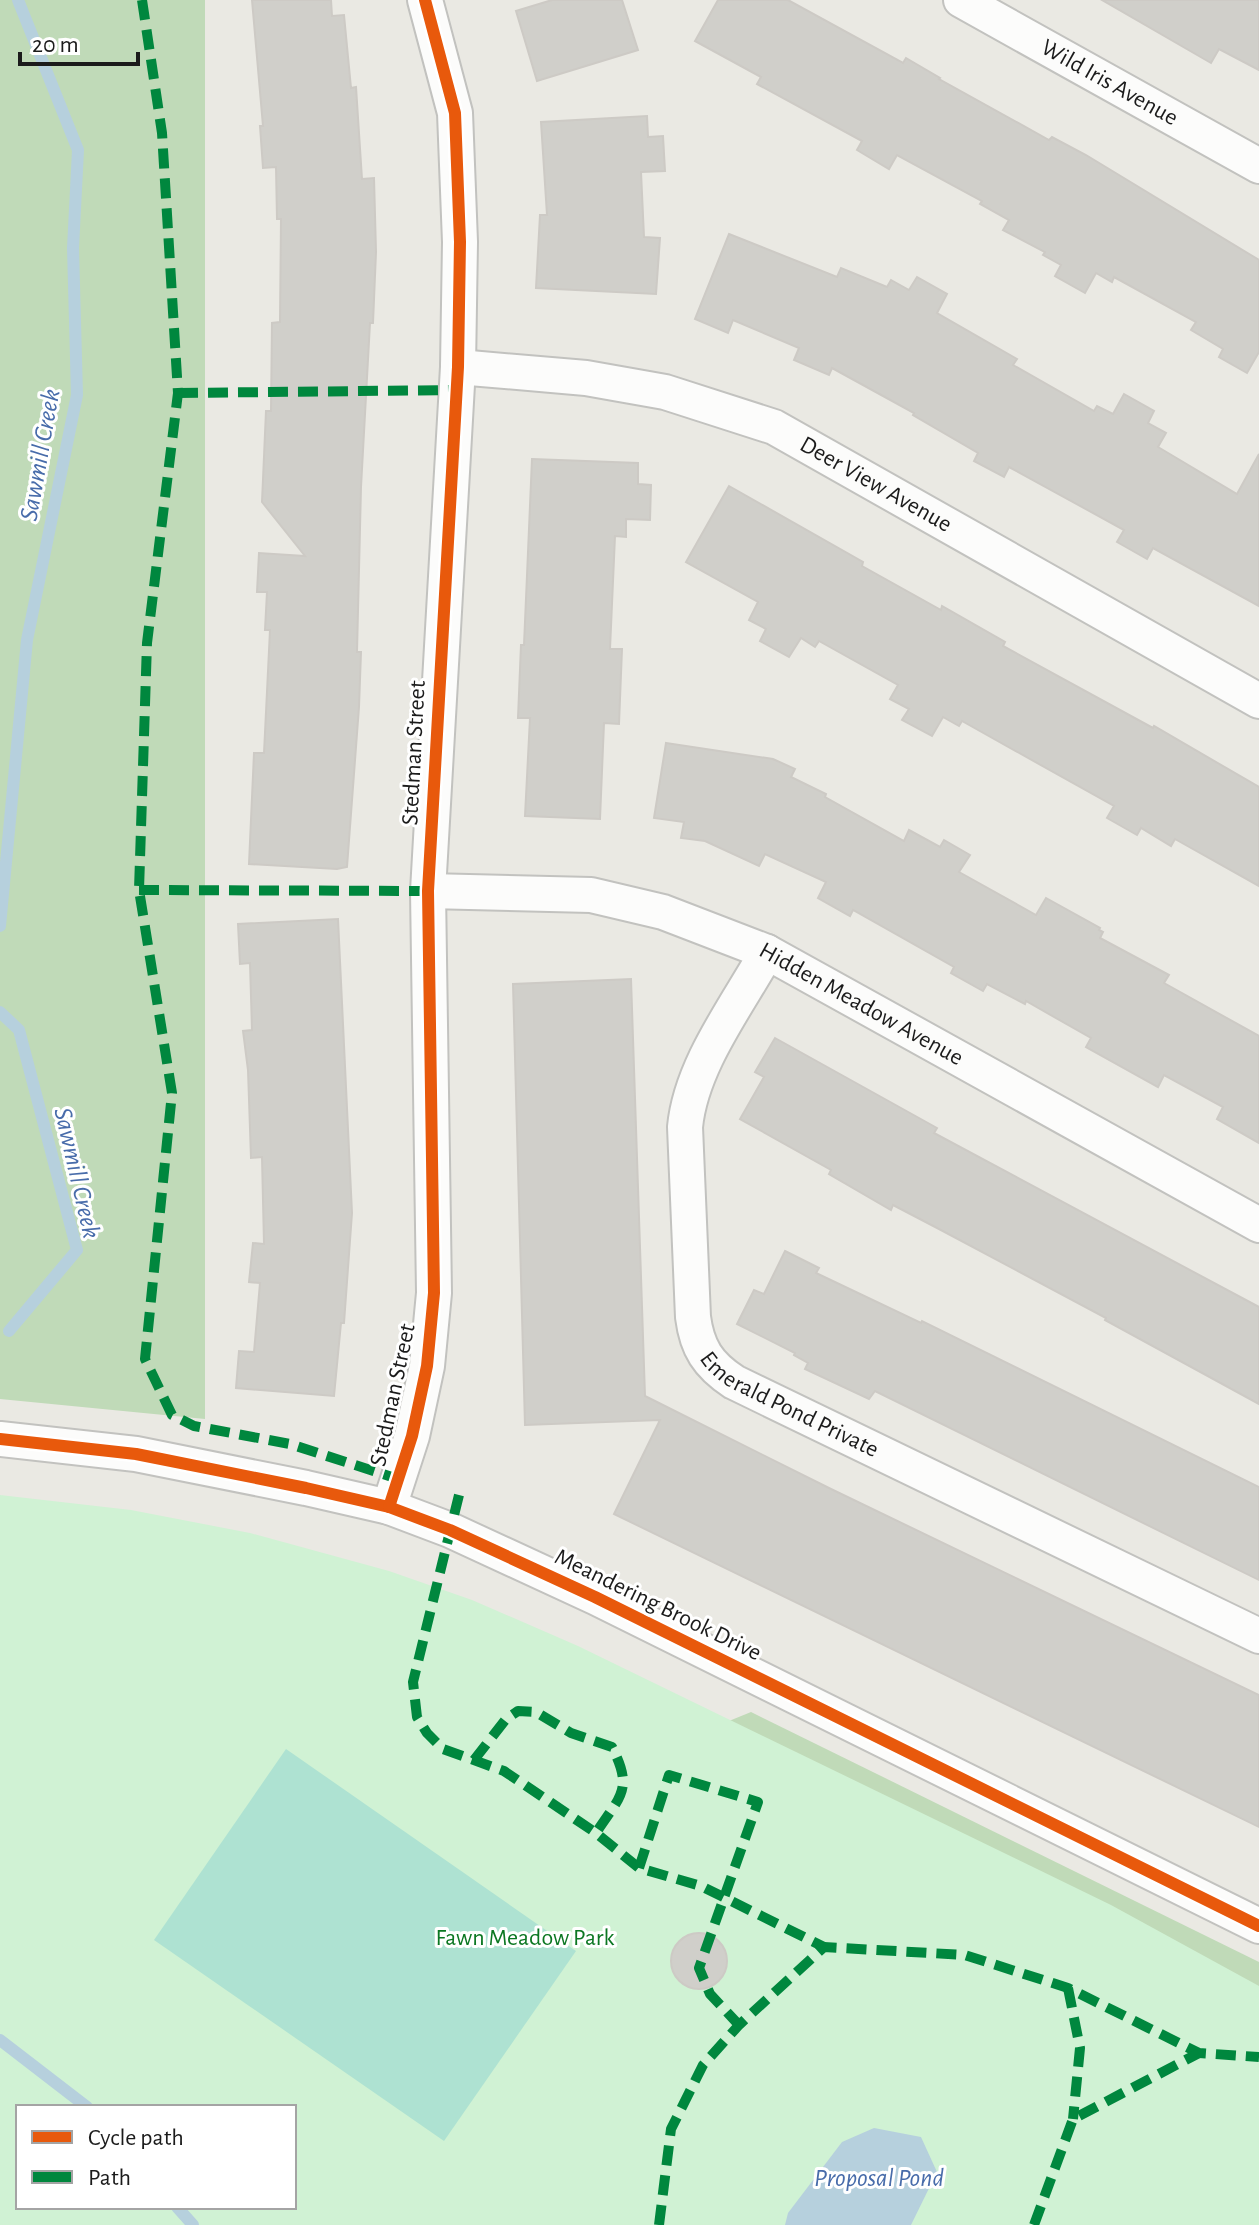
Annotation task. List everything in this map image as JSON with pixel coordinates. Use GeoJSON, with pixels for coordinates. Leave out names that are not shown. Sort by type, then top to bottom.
{"type":"FeatureCollection","features":[{"type":"Feature","properties":{"kind":"street","name":"Stedman Street"},"geometry":{"type":"LineString","coordinates":[[389,1507],[412,1436],[427,1366],[434,1293],[428,891],[458,367],[460,242],[455,113],[425,0]]}},
{"type":"Feature","properties":{"kind":"street","name":"Wild Iris Avenue"},"geometry":{"type":"LineString","coordinates":[[961,0],[1259,166]]}},
{"type":"Feature","properties":{"kind":"street","name":"Deer View Avenue"},"geometry":{"type":"LineString","coordinates":[[458,367],[586,378],[665,392],[774,427],[1259,701]]}},
{"type":"Feature","properties":{"kind":"street","name":"Hidden Meadow Avenue"},"geometry":{"type":"LineString","coordinates":[[428,891],[591,895],[663,912],[767,952],[1259,1225]]}},
{"type":"Feature","properties":{"kind":"street","name":"Emerald Pond Private"},"geometry":{"type":"LineString","coordinates":[[767,952],[698,1074],[687,1103],[685,1127],[693,1317],[696,1340],[706,1359],[734,1382],[1259,1636]]}},
{"type":"Feature","properties":{"kind":"street","name":"Meandering Brook Drive"},"geometry":{"type":"LineString","coordinates":[[0,1439],[136,1454],[306,1488],[389,1507],[450,1530],[595,1597],[1259,1926]]}},
{"type":"Feature","properties":{"kind":"green space"},"geometry":{"type":"Polygon","coordinates":[[[0,0],[205,0],[205,1419],[0,1399],[0,0]]]}},
{"type":"Feature","properties":{"kind":"green space","name":"Fawn Meadow Park"},"geometry":{"type":"Polygon","coordinates":[[[0,1495],[131,1510],[250,1533],[389,1571],[472,1600],[578,1646],[1111,1905],[1259,1986],[1259,2225],[0,2225],[0,1495]]]}},
{"type":"Feature","properties":{"kind":"green space"},"geometry":{"type":"Polygon","coordinates":[[[751,1712],[1259,1962],[1259,1994],[702,1732],[751,1712]]]}},
{"type":"Feature","properties":{"kind":"green space"},"geometry":{"type":"Polygon","coordinates":[[[286,1749],[576,1951],[444,2141],[154,1940],[286,1749]]]}},
{"type":"Feature","properties":{"kind":"water","name":"Proposal Pond"},"geometry":{"type":"Polygon","coordinates":[[[874,2128],[921,2137],[937,2172],[911,2225],[785,2225],[788,2213],[842,2142],[874,2128]]]}},
{"type":"Feature","properties":{"kind":"building"},"geometry":{"type":"Polygon","coordinates":[[[252,0],[331,0],[332,16],[344,15],[351,88],[356,87],[362,179],[374,178],[376,252],[361,487],[357,652],[361,652],[359,707],[347,867],[337,869],[249,864],[254,753],[264,753],[270,630],[265,630],[267,592],[257,592],[259,553],[305,556],[262,502],[266,411],[271,411],[272,323],[280,322],[281,219],[277,219],[276,167],[263,168],[260,126],[263,126],[252,0]]]}},
{"type":"Feature","properties":{"kind":"building"},"geometry":{"type":"Polygon","coordinates":[[[552,0],[622,0],[638,50],[537,81],[516,11],[552,0]]]}},
{"type":"Feature","properties":{"kind":"building"},"geometry":{"type":"Polygon","coordinates":[[[718,0],[788,0],[903,63],[906,58],[1049,140],[1052,137],[1086,155],[1259,260],[1259,352],[1247,373],[1219,357],[1223,349],[1191,330],[1196,322],[1114,277],[1112,282],[1096,273],[1085,293],[1055,276],[1061,265],[1043,255],[1045,252],[1003,230],[1009,220],[980,204],[982,201],[897,155],[889,169],[857,150],[862,141],[757,84],[761,77],[695,41],[718,0]]]}},
{"type":"Feature","properties":{"kind":"building"},"geometry":{"type":"Polygon","coordinates":[[[1102,0],[1259,0],[1259,70],[1219,49],[1211,63],[1102,0]]]}},
{"type":"Feature","properties":{"kind":"building"},"geometry":{"type":"Polygon","coordinates":[[[647,116],[648,137],[663,136],[665,171],[641,172],[644,237],[660,238],[656,294],[536,288],[540,215],[547,215],[541,122],[647,116]]]}},
{"type":"Feature","properties":{"kind":"building"},"geometry":{"type":"Polygon","coordinates":[[[729,234],[837,277],[841,268],[887,287],[891,280],[909,290],[917,277],[947,294],[937,313],[1017,359],[1013,365],[1094,411],[1097,406],[1113,414],[1124,394],[1154,411],[1148,423],[1166,433],[1158,447],[1237,494],[1259,454],[1259,606],[1153,548],[1147,559],[1117,542],[1124,530],[1009,467],[1004,477],[974,461],[978,453],[914,413],[832,368],[829,375],[794,360],[799,348],[733,320],[728,333],[695,319],[729,234]]]}},
{"type":"Feature","properties":{"kind":"building"},"geometry":{"type":"Polygon","coordinates":[[[532,459],[638,463],[638,484],[651,485],[650,520],[626,519],[626,537],[615,536],[610,649],[622,649],[619,724],[604,723],[600,819],[525,816],[530,718],[518,718],[532,459]]]}},
{"type":"Feature","properties":{"kind":"building"},"geometry":{"type":"Polygon","coordinates":[[[729,486],[863,562],[862,566],[941,610],[942,606],[1005,642],[1003,646],[1154,726],[1259,787],[1259,886],[1175,839],[1171,846],[1141,828],[1137,835],[1107,818],[1114,806],[962,721],[959,726],[943,717],[932,736],[902,720],[909,709],[890,699],[898,685],[819,641],[815,647],[801,638],[789,657],[760,641],[766,629],[749,620],[758,602],[686,562],[729,486]]]}},
{"type":"Feature","properties":{"kind":"building"},"geometry":{"type":"Polygon","coordinates":[[[666,743],[773,759],[795,769],[791,777],[826,794],[825,797],[904,841],[909,830],[940,847],[944,840],[970,855],[959,872],[1036,915],[1046,898],[1100,928],[1103,932],[1100,938],[1169,975],[1164,983],[1259,1036],[1259,1143],[1217,1119],[1223,1107],[1164,1075],[1158,1087],[1086,1047],[1091,1038],[1026,1001],[1025,1004],[987,984],[983,991],[951,973],[954,967],[853,910],[850,916],[818,898],[826,882],[765,854],[759,866],[705,841],[681,838],[684,822],[654,818],[666,743]]]}},
{"type":"Feature","properties":{"kind":"building"},"geometry":{"type":"Polygon","coordinates":[[[338,919],[352,1213],[344,1323],[341,1323],[334,1396],[236,1388],[239,1351],[254,1352],[260,1283],[249,1282],[253,1243],[264,1244],[262,1157],[251,1158],[248,1070],[243,1031],[252,1030],[250,963],[240,964],[238,924],[338,919]]]}},
{"type":"Feature","properties":{"kind":"building"},"geometry":{"type":"Polygon","coordinates":[[[631,979],[645,1396],[1259,1695],[1259,1827],[614,1514],[660,1420],[525,1425],[513,984],[631,979]]]}},
{"type":"Feature","properties":{"kind":"building"},"geometry":{"type":"Polygon","coordinates":[[[775,1038],[937,1128],[934,1133],[1259,1307],[1259,1404],[939,1229],[893,1205],[891,1210],[829,1174],[831,1170],[740,1119],[764,1077],[755,1072],[775,1038]]]}},
{"type":"Feature","properties":{"kind":"building"},"geometry":{"type":"Polygon","coordinates":[[[785,1251],[819,1268],[816,1273],[922,1321],[1259,1487],[1259,1580],[875,1391],[869,1399],[805,1369],[808,1363],[795,1353],[737,1324],[754,1290],[764,1294],[785,1251]]]}},
{"type":"Feature","properties":{"kind":"building"},"geometry":{"type":"Polygon","coordinates":[[[699,1933],[719,1941],[727,1961],[719,1981],[699,1989],[679,1981],[671,1961],[679,1941],[699,1933]]]}},
{"type":"Feature","properties":{"kind":"waterway","name":"Sawmill Creek"},"geometry":{"type":"LineString","coordinates":[[0,926],[27,640],[77,395],[73,248],[78,150],[18,0]]}},
{"type":"Feature","properties":{"kind":"waterway","name":"Sawmill Creek"},"geometry":{"type":"LineString","coordinates":[[0,1012],[19,1030],[77,1250],[9,1331]]}},
{"type":"Feature","properties":{"kind":"waterway","name":"Sawmill Creek"},"geometry":{"type":"LineString","coordinates":[[0,2040],[84,2105]]}},
{"type":"Feature","properties":{"kind":"waterway","name":"Sawmill Creek"},"geometry":{"type":"LineString","coordinates":[[179,2209],[193,2225]]}},
{"type":"Feature","properties":{"kind":"marked path"},"geometry":{"type":"LineString","coordinates":[[142,0],[162,133],[178,393],[147,643],[139,890],[172,1093],[145,1359],[172,1415],[194,1426],[290,1444],[398,1479]]}},
{"type":"Feature","properties":{"kind":"marked path"},"geometry":{"type":"LineString","coordinates":[[178,393],[457,390]]}},
{"type":"Feature","properties":{"kind":"marked path"},"geometry":{"type":"LineString","coordinates":[[139,890],[428,891]]}},
{"type":"Feature","properties":{"kind":"marked path"},"geometry":{"type":"LineString","coordinates":[[459,1495],[413,1682],[417,1717],[427,1733],[443,1749],[504,1771],[596,1833],[639,1868],[701,1886],[824,1947]]}},
{"type":"Feature","properties":{"kind":"marked path"},"geometry":{"type":"LineString","coordinates":[[474,1760],[506,1719],[518,1711],[536,1712],[571,1733],[612,1747],[623,1783],[617,1801],[596,1833]]}},
{"type":"Feature","properties":{"kind":"marked path"},"geometry":{"type":"LineString","coordinates":[[639,1868],[669,1775],[758,1802],[699,1968],[710,1994],[739,2025]]}},
{"type":"Feature","properties":{"kind":"marked path"},"geometry":{"type":"LineString","coordinates":[[659,2225],[671,2129],[703,2065],[739,2025],[824,1947],[965,1955],[1068,1988],[1199,2053],[1259,2057]]}},
{"type":"Feature","properties":{"kind":"marked path"},"geometry":{"type":"LineString","coordinates":[[1068,1988],[1080,2048],[1073,2119]]}},
{"type":"Feature","properties":{"kind":"marked path"},"geometry":{"type":"LineString","coordinates":[[1034,2225],[1073,2119],[1199,2053]]}},
{"type":"Feature","properties":{"kind":"cycle path"},"geometry":{"type":"LineString","coordinates":[[389,1507],[412,1436],[427,1366],[434,1293],[428,891],[458,367],[460,242],[455,113],[425,0]]}},
{"type":"Feature","properties":{"kind":"cycle path"},"geometry":{"type":"LineString","coordinates":[[0,1439],[136,1454],[306,1488],[389,1507],[450,1530],[595,1597],[1259,1926]]}}]}
